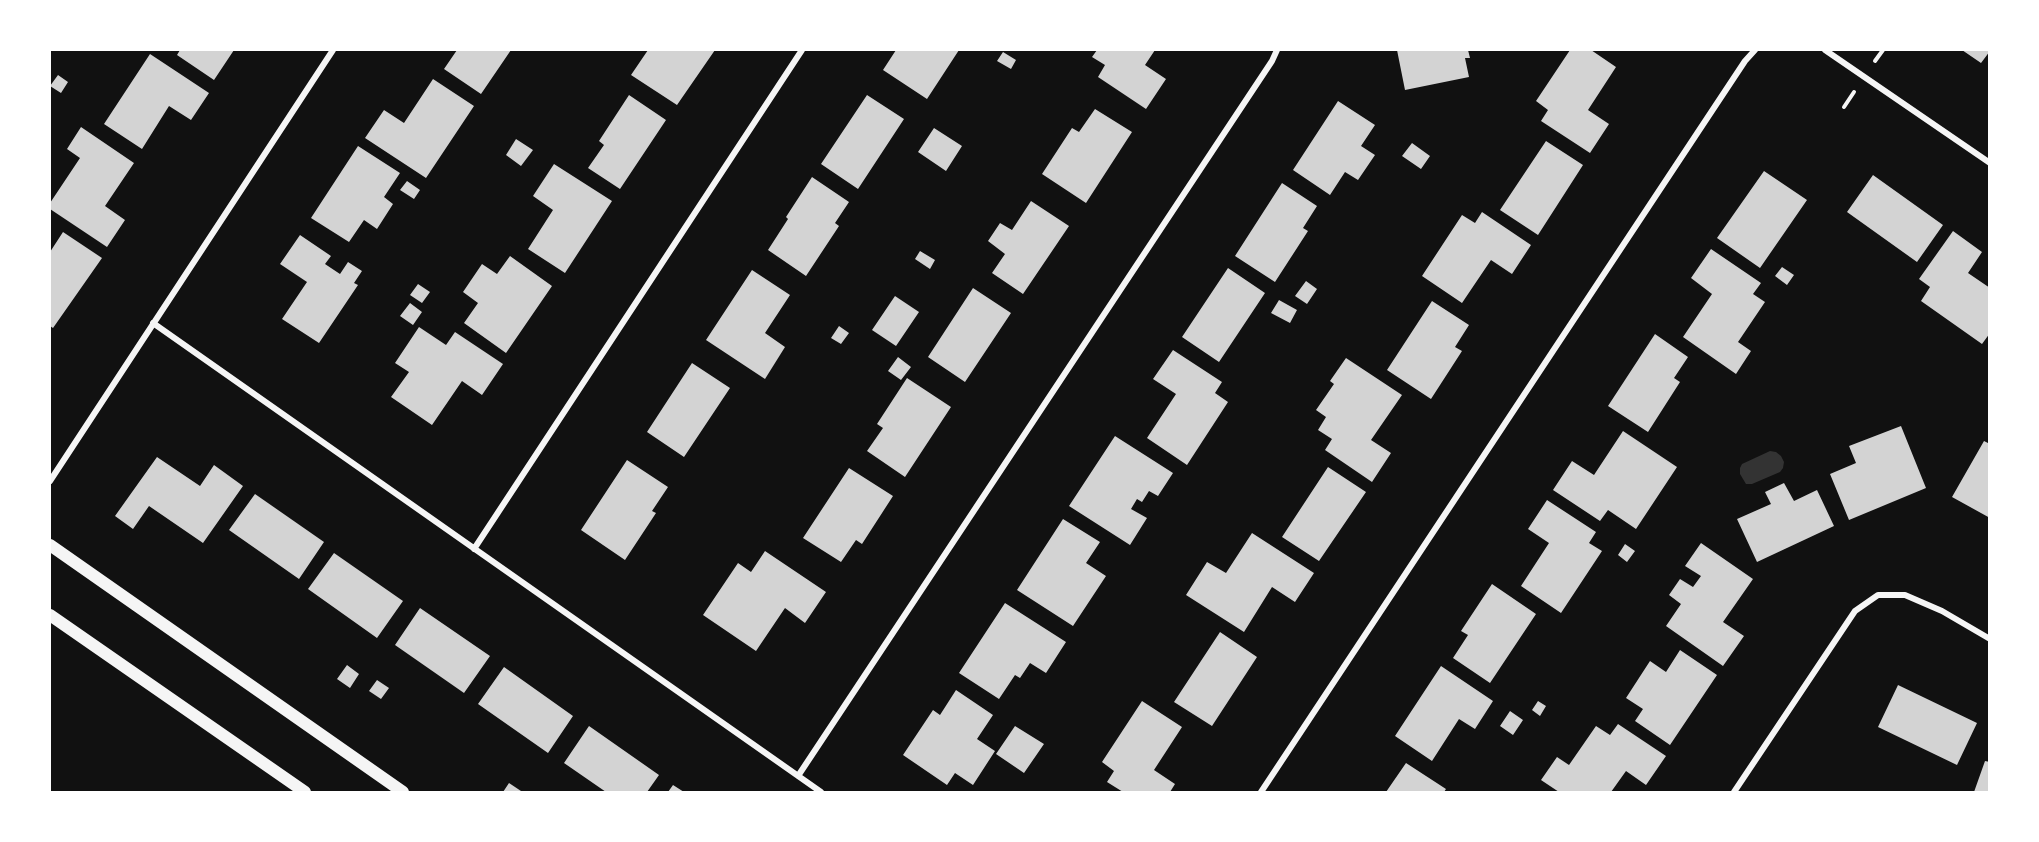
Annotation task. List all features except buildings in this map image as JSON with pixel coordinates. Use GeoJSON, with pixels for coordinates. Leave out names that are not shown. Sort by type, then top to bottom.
{"type":"FeatureCollection","features":[{"type":"Feature","properties":{"kind":"main road"},"geometry":{"type":"LineString","coordinates":[[50,545],[403,792]]}},
{"type":"Feature","properties":{"kind":"main road"},"geometry":{"type":"LineString","coordinates":[[50,615],[305,792]]}},
{"type":"Feature","properties":{"kind":"street"},"geometry":{"type":"LineString","coordinates":[[50,481],[333,50]]}},
{"type":"Feature","properties":{"kind":"street"},"geometry":{"type":"LineString","coordinates":[[474,549],[802,50]]}},
{"type":"Feature","properties":{"kind":"street"},"geometry":{"type":"LineString","coordinates":[[798,776],[1272,61],[1277,50]]}},
{"type":"Feature","properties":{"kind":"street"},"geometry":{"type":"LineString","coordinates":[[1261,792],[1755,50]]}},
{"type":"Feature","properties":{"kind":"street"},"geometry":{"type":"LineString","coordinates":[[1825,50],[1989,163]]}},
{"type":"Feature","properties":{"kind":"street"},"geometry":{"type":"LineString","coordinates":[[153,323],[821,792]]}},
{"type":"Feature","properties":{"kind":"street"},"geometry":{"type":"LineString","coordinates":[[1734,792],[1855,611],[1878,595],[1905,596],[1942,611],[1989,639]]}},
{"type":"Feature","properties":{"kind":"shaded area"},"geometry":{"type":"Polygon","coordinates":[[[1770,451],[1781,456],[1784,462],[1783,468],[1780,472],[1752,484],[1746,484],[1740,474],[1742,464],[1770,451]]]}}]}
